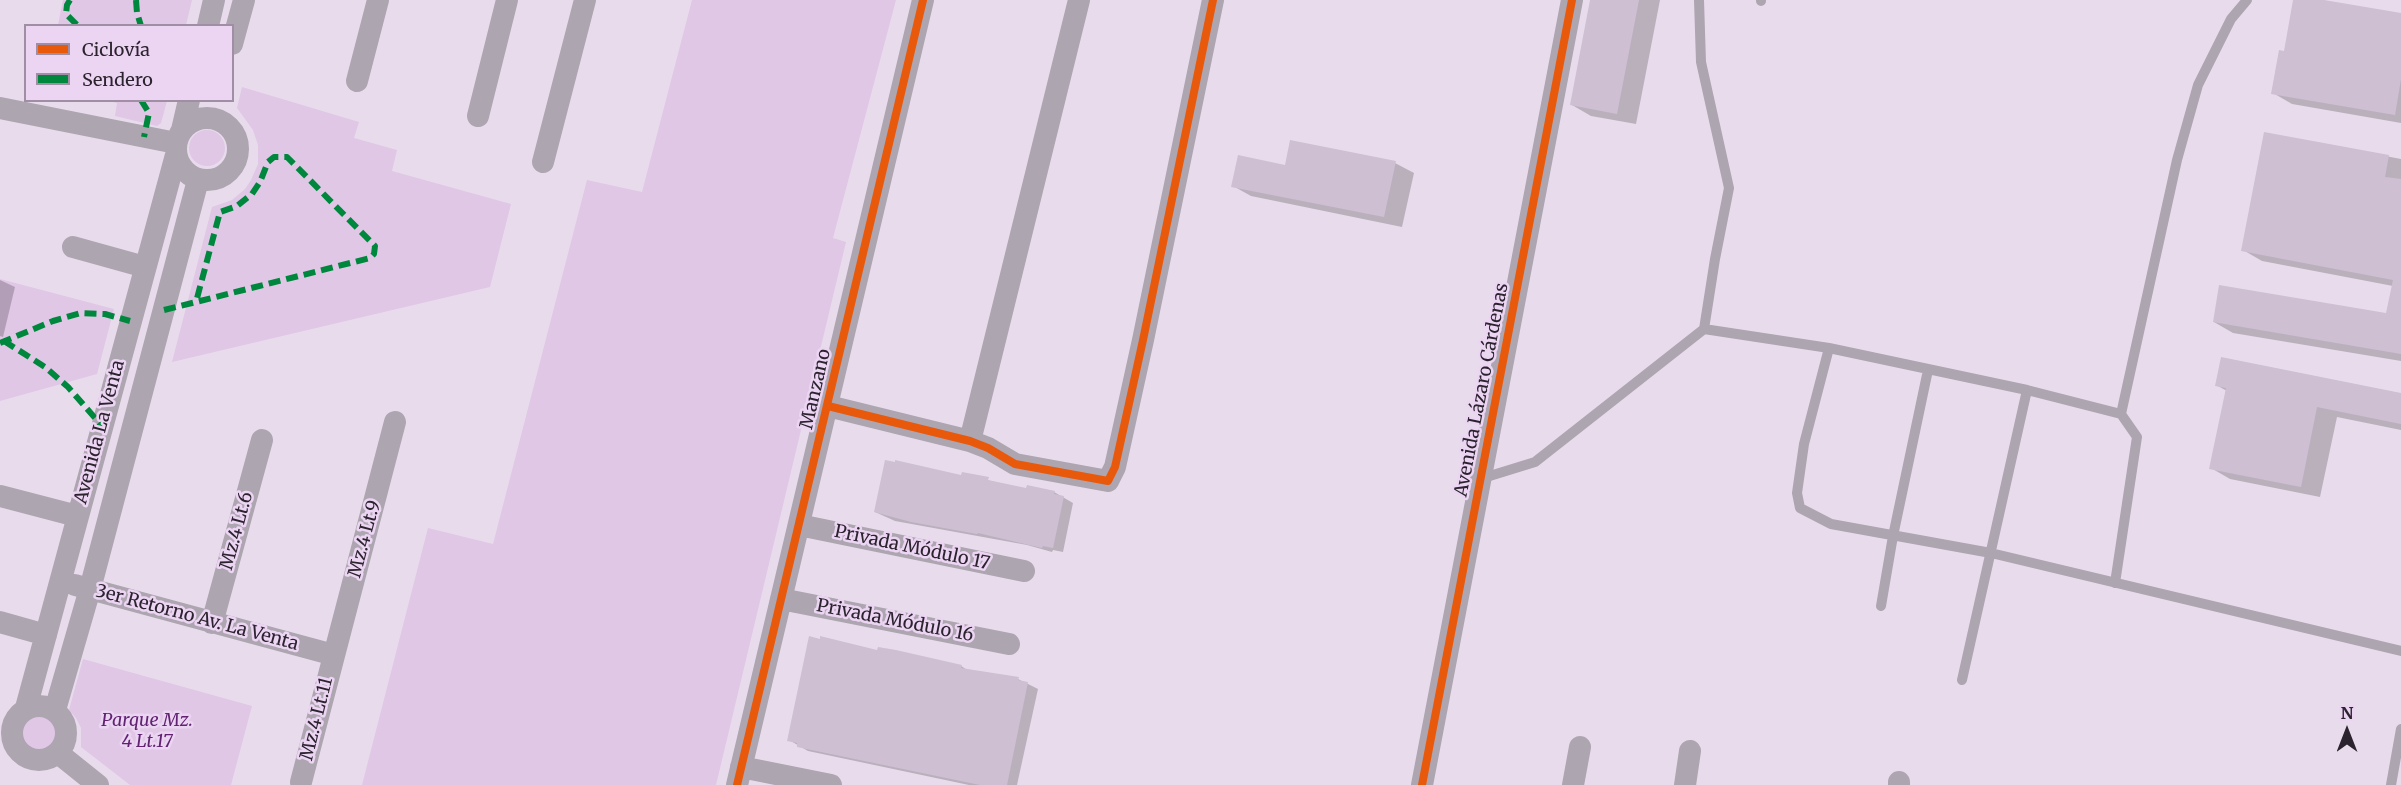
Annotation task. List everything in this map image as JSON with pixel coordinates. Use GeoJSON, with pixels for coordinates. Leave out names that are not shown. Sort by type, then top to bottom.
{"type":"FeatureCollection","features":[{"type":"Feature","properties":{"kind":"street"},"geometry":{"type":"LineString","coordinates":[[208,24],[214,0]]}},
{"type":"Feature","properties":{"kind":"street"},"geometry":{"type":"LineString","coordinates":[[234,37],[244,0]]}},
{"type":"Feature","properties":{"kind":"street"},"geometry":{"type":"LineString","coordinates":[[357,81],[378,0]]}},
{"type":"Feature","properties":{"kind":"street"},"geometry":{"type":"LineString","coordinates":[[478,116],[507,0]]}},
{"type":"Feature","properties":{"kind":"street"},"geometry":{"type":"LineString","coordinates":[[543,162],[585,0]]}},
{"type":"Feature","properties":{"kind":"street","name":"Manzano"},"geometry":{"type":"LineString","coordinates":[[739,776],[924,0]]}},
{"type":"Feature","properties":{"kind":"street"},"geometry":{"type":"LineString","coordinates":[[970,441],[1079,0]]}},
{"type":"Feature","properties":{"kind":"street"},"geometry":{"type":"LineString","coordinates":[[828,406],[970,441],[988,448],[1015,464],[1108,481],[1115,467],[1143,340],[1213,0]]}},
{"type":"Feature","properties":{"kind":"street","name":"Avenida Lázaro Cárdenas"},"geometry":{"type":"LineString","coordinates":[[1422,785],[1572,0]]}},
{"type":"Feature","properties":{"kind":"street","name":"Avenida La Venta"},"geometry":{"type":"LineString","coordinates":[[26,708],[188,102]]}},
{"type":"Feature","properties":{"kind":"street"},"geometry":{"type":"LineString","coordinates":[[0,108],[178,143]]}},
{"type":"Feature","properties":{"kind":"street"},"geometry":{"type":"LineString","coordinates":[[216,110],[231,129],[238,147],[237,157],[227,174],[208,181],[198,180],[184,170],[178,143],[197,120],[216,110]]}},
{"type":"Feature","properties":{"kind":"street","name":"Avenida La Venta"},"geometry":{"type":"LineString","coordinates":[[55,710],[90,589],[198,180]]}},
{"type":"Feature","properties":{"kind":"street"},"geometry":{"type":"LineString","coordinates":[[73,247],[145,267]]}},
{"type":"Feature","properties":{"kind":"street","name":"Mz.4 Lt.9"},"geometry":{"type":"LineString","coordinates":[[334,655],[395,422]]}},
{"type":"Feature","properties":{"kind":"street","name":"Mz.4 Lt.6"},"geometry":{"type":"LineString","coordinates":[[212,623],[262,440]]}},
{"type":"Feature","properties":{"kind":"street"},"geometry":{"type":"LineString","coordinates":[[0,496],[77,516]]}},
{"type":"Feature","properties":{"kind":"street","name":"Privada Módulo 17"},"geometry":{"type":"LineString","coordinates":[[799,525],[1024,571]]}},
{"type":"Feature","properties":{"kind":"street","name":"3er Retorno Av. La Venta"},"geometry":{"type":"LineString","coordinates":[[60,580],[334,655]]}},
{"type":"Feature","properties":{"kind":"street","name":"Privada Módulo 16"},"geometry":{"type":"LineString","coordinates":[[781,599],[1009,644]]}},
{"type":"Feature","properties":{"kind":"street"},"geometry":{"type":"LineString","coordinates":[[0,622],[46,636]]}},
{"type":"Feature","properties":{"kind":"street","name":"Mz.4 Lt.11"},"geometry":{"type":"LineString","coordinates":[[301,782],[334,655]]}},
{"type":"Feature","properties":{"kind":"street"},"geometry":{"type":"LineString","coordinates":[[37,705],[55,710],[63,719],[67,731],[65,743],[58,753],[47,759],[35,761],[15,748],[5,738],[17,716],[26,708],[37,705]]}},
{"type":"Feature","properties":{"kind":"street"},"geometry":{"type":"LineString","coordinates":[[1573,785],[1580,747]]}},
{"type":"Feature","properties":{"kind":"street"},"geometry":{"type":"LineString","coordinates":[[1684,785],[1690,751]]}},
{"type":"Feature","properties":{"kind":"street"},"geometry":{"type":"LineString","coordinates":[[58,753],[98,785]]}},
{"type":"Feature","properties":{"kind":"street"},"geometry":{"type":"LineString","coordinates":[[739,776],[831,785]]}},
{"type":"Feature","properties":{"kind":"lane"},"geometry":{"type":"LineString","coordinates":[[1480,479],[1535,462],[1704,329],[1729,188],[1701,62],[1699,0]]}},
{"type":"Feature","properties":{"kind":"lane"},"geometry":{"type":"LineString","coordinates":[[2121,414],[2177,160],[2198,85],[2231,19],[2247,0]]}},
{"type":"Feature","properties":{"kind":"lane"},"geometry":{"type":"LineString","coordinates":[[1704,329],[1829,348],[2027,390],[2121,414],[2137,437],[2115,583]]}},
{"type":"Feature","properties":{"kind":"lane"},"geometry":{"type":"LineString","coordinates":[[1829,348],[1804,444],[1797,493],[1800,508],[1831,524],[1991,553],[2401,651]]}},
{"type":"Feature","properties":{"kind":"lane"},"geometry":{"type":"LineString","coordinates":[[1881,606],[1893,536],[1928,370]]}},
{"type":"Feature","properties":{"kind":"lane"},"geometry":{"type":"LineString","coordinates":[[1962,680],[2027,390]]}},
{"type":"Feature","properties":{"kind":"lane"},"geometry":{"type":"LineString","coordinates":[[2391,785],[2401,729]]}},
{"type":"Feature","properties":{"kind":"green space"},"geometry":{"type":"Polygon","coordinates":[[[63,0],[192,0],[186,24],[58,24],[63,0]]]}},
{"type":"Feature","properties":{"kind":"green space"},"geometry":{"type":"Polygon","coordinates":[[[692,0],[896,0],[833,238],[846,242],[716,785],[362,785],[428,528],[493,544],[587,180],[642,192],[692,0]]]}},
{"type":"Feature","properties":{"kind":"green space"},"geometry":{"type":"Polygon","coordinates":[[[242,87],[359,122],[354,138],[397,150],[392,171],[511,204],[490,287],[172,362],[212,207],[232,200],[245,189],[258,164],[258,145],[253,130],[237,108],[242,87]]]}},
{"type":"Feature","properties":{"kind":"green space"},"geometry":{"type":"Polygon","coordinates":[[[112,102],[167,102],[161,123],[157,126],[115,116],[117,103],[112,102]]]}},
{"type":"Feature","properties":{"kind":"green space"},"geometry":{"type":"Polygon","coordinates":[[[207,130],[220,135],[225,148],[220,161],[207,166],[194,161],[189,148],[194,135],[207,130]]]}},
{"type":"Feature","properties":{"kind":"green space"},"geometry":{"type":"Polygon","coordinates":[[[0,279],[114,309],[97,374],[0,401],[0,279]]]}},
{"type":"Feature","properties":{"kind":"green space","name":"Parque Mz. 4 Lt.17"},"geometry":{"type":"Polygon","coordinates":[[[83,659],[252,706],[231,785],[130,785],[81,747],[81,728],[69,710],[83,659]]]}},
{"type":"Feature","properties":{"kind":"green space"},"geometry":{"type":"Polygon","coordinates":[[[39,715],[52,720],[57,733],[52,746],[39,751],[26,746],[21,733],[26,720],[39,715]]]}},
{"type":"Feature","properties":{"kind":"building"},"geometry":{"type":"Polygon","coordinates":[[[1590,0],[1639,0],[1617,114],[1570,105],[1590,0]]]}},
{"type":"Feature","properties":{"kind":"building"},"geometry":{"type":"Polygon","coordinates":[[[2293,0],[2324,0],[2401,13],[2401,79],[2395,115],[2271,94],[2279,50],[2284,51],[2293,0]]]}},
{"type":"Feature","properties":{"kind":"building"},"geometry":{"type":"Polygon","coordinates":[[[2264,132],[2389,155],[2385,177],[2401,179],[2401,354],[2213,322],[2219,285],[2386,313],[2393,280],[2241,251],[2264,132]]]}},
{"type":"Feature","properties":{"kind":"building"},"geometry":{"type":"Polygon","coordinates":[[[1290,140],[1396,161],[1384,217],[1231,187],[1238,155],[1285,165],[1290,140]]]}},
{"type":"Feature","properties":{"kind":"building"},"geometry":{"type":"Polygon","coordinates":[[[2221,357],[2401,393],[2401,424],[2317,407],[2301,487],[2209,469],[2226,388],[2215,386],[2221,357]]]}},
{"type":"Feature","properties":{"kind":"building"},"geometry":{"type":"Polygon","coordinates":[[[885,460],[895,462],[895,460],[961,475],[962,472],[989,477],[988,480],[1026,488],[1027,485],[1055,491],[1054,494],[1064,496],[1053,548],[1043,546],[1042,548],[978,533],[911,522],[874,512],[885,460]]]}},
{"type":"Feature","properties":{"kind":"building"},"geometry":{"type":"Polygon","coordinates":[[[809,636],[820,639],[820,636],[877,650],[878,647],[896,650],[962,665],[961,668],[1019,677],[1018,680],[1028,682],[1007,785],[980,785],[797,747],[797,743],[787,741],[809,636]]]}},
{"type":"Feature","properties":{"kind":"marked path"},"geometry":{"type":"LineString","coordinates":[[70,0],[66,14],[76,24]]}},
{"type":"Feature","properties":{"kind":"marked path"},"geometry":{"type":"LineString","coordinates":[[136,0],[140,24]]}},
{"type":"Feature","properties":{"kind":"marked path"},"geometry":{"type":"LineString","coordinates":[[142,102],[149,113],[144,137]]}},
{"type":"Feature","properties":{"kind":"marked path"},"geometry":{"type":"LineString","coordinates":[[164,310],[196,302],[370,258],[374,254],[375,246],[287,157],[274,157],[268,162],[252,194],[237,206],[220,212],[196,302]]}},
{"type":"Feature","properties":{"kind":"marked path"},"geometry":{"type":"LineString","coordinates":[[0,343],[53,321],[81,313],[105,314],[130,321]]}},
{"type":"Feature","properties":{"kind":"marked path"},"geometry":{"type":"LineString","coordinates":[[4,341],[45,367],[68,387],[102,426]]}},
{"type":"Feature","properties":{"kind":"cycle path"},"geometry":{"type":"LineString","coordinates":[[737,785],[923,0]]}},
{"type":"Feature","properties":{"kind":"cycle path"},"geometry":{"type":"LineString","coordinates":[[828,406],[970,441],[988,448],[1015,464],[1108,481],[1115,467],[1143,340],[1213,0]]}},
{"type":"Feature","properties":{"kind":"cycle path"},"geometry":{"type":"LineString","coordinates":[[1422,785],[1572,0]]}}]}
